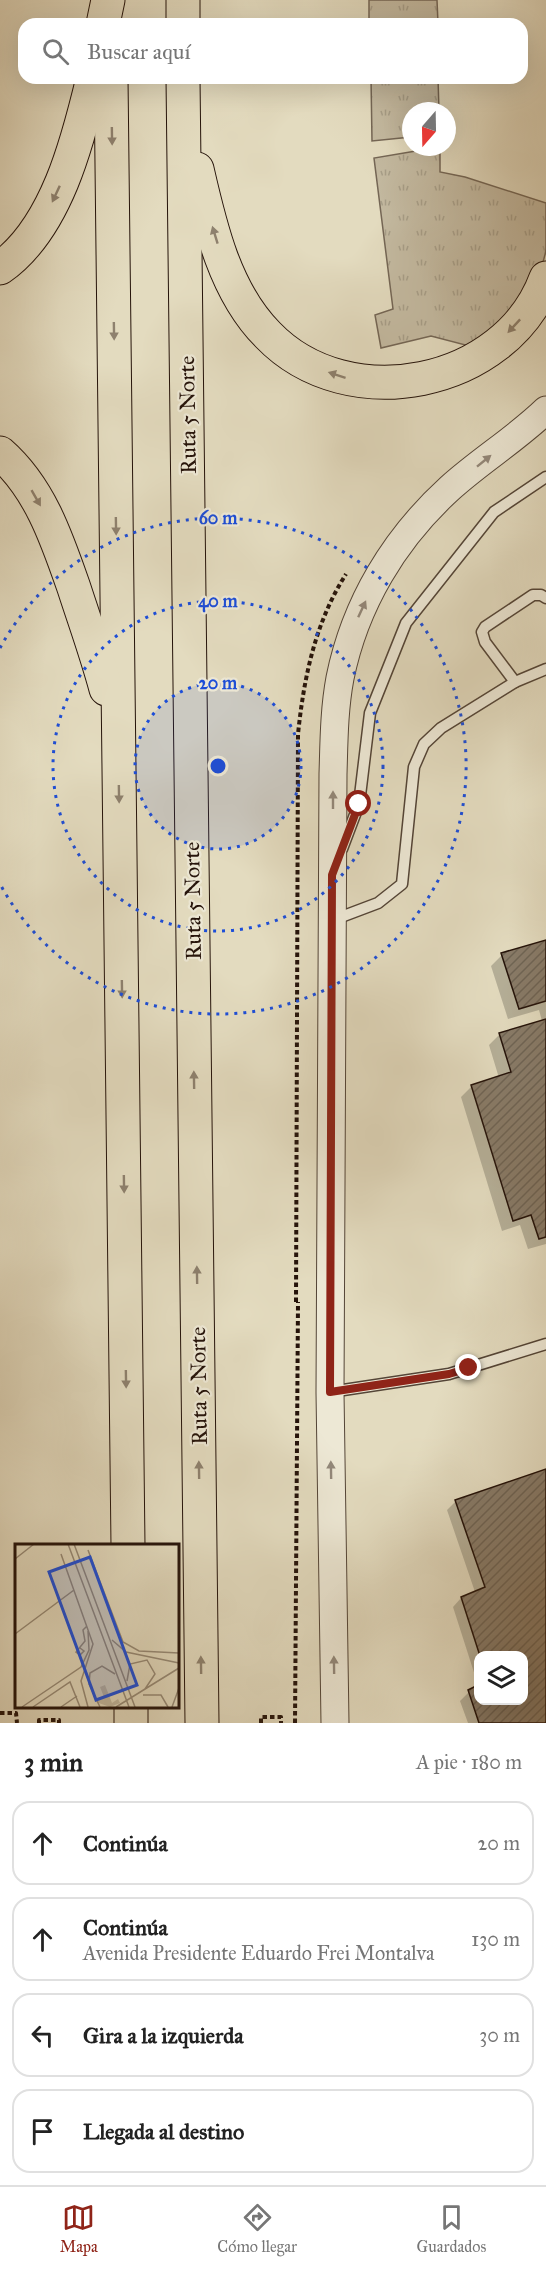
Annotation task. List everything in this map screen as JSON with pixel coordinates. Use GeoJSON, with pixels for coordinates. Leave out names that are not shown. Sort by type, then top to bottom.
{"type":"FeatureCollection","features":[{"type":"Feature","properties":{"kind":"highway"},"geometry":{"type":"LineString","coordinates":[[104,18],[109,0]]}},
{"type":"Feature","properties":{"kind":"highway"},"geometry":{"type":"LineString","coordinates":[[109,0],[110,18]]}},
{"type":"Feature","properties":{"kind":"highway"},"geometry":{"type":"LineString","coordinates":[[183,0],[183,18]]}},
{"type":"Feature","properties":{"kind":"highway"},"geometry":{"type":"LineString","coordinates":[[0,268],[26,243],[56,196],[77,136],[91,84]]}},
{"type":"Feature","properties":{"kind":"highway"},"geometry":{"type":"LineString","coordinates":[[111,84],[129,1544]]}},
{"type":"Feature","properties":{"kind":"highway","name":"Ruta 5 Norte"},"geometry":{"type":"LineString","coordinates":[[184,84],[202,1723]]}},
{"type":"Feature","properties":{"kind":"highway"},"geometry":{"type":"LineString","coordinates":[[185,84],[194,152],[204,200],[216,241],[235,289],[252,317],[267,335],[287,352],[304,362],[345,378],[383,383],[415,381],[443,374],[476,358],[501,340],[525,315],[546,278]]}},
{"type":"Feature","properties":{"kind":"highway"},"geometry":{"type":"LineString","coordinates":[[0,453],[23,476],[41,506],[64,558],[99,659],[119,736]]}},
{"type":"Feature","properties":{"kind":"highway"},"geometry":{"type":"LineString","coordinates":[[130,1708],[131,1723]]}},
{"type":"Feature","properties":{"kind":"street"},"geometry":{"type":"LineString","coordinates":[[335,1723],[330,1392],[332,875],[335,722],[340,679],[352,631],[366,601],[393,552],[417,520],[451,487],[546,410]]}},
{"type":"Feature","properties":{"kind":"lane"},"geometry":{"type":"LineString","coordinates":[[332,875],[359,804],[370,713],[406,623],[494,512],[546,477]]}},
{"type":"Feature","properties":{"kind":"lane"},"geometry":{"type":"LineString","coordinates":[[514,682],[485,642],[482,632],[485,627],[533,595],[546,598]]}},
{"type":"Feature","properties":{"kind":"lane"},"geometry":{"type":"LineString","coordinates":[[332,920],[378,903],[402,884],[414,767],[424,744],[441,728],[514,682],[546,669]]}},
{"type":"Feature","properties":{"kind":"lane"},"geometry":{"type":"LineString","coordinates":[[330,1392],[449,1374],[546,1344]]}},
{"type":"Feature","properties":{"kind":"path"},"geometry":{"type":"LineString","coordinates":[[295,1723],[296,1302],[330,1300]]}},
{"type":"Feature","properties":{"kind":"path"},"geometry":{"type":"LineString","coordinates":[[0,1713],[16,1713],[17,1723]]}},
{"type":"Feature","properties":{"kind":"path"},"geometry":{"type":"LineString","coordinates":[[261,1723],[261,1717],[281,1717],[281,1723]]}},
{"type":"Feature","properties":{"kind":"path"},"geometry":{"type":"LineString","coordinates":[[39,1723],[39,1720],[59,1720],[59,1723]]}},
{"type":"Feature","properties":{"kind":"green space"},"geometry":{"type":"Polygon","coordinates":[[[369,0],[437,0],[438,18],[369,18],[369,0]]]}},
{"type":"Feature","properties":{"kind":"green space"},"geometry":{"type":"Polygon","coordinates":[[[371,84],[438,84],[439,102],[402,102],[402,138],[372,141],[371,84]]]}},
{"type":"Feature","properties":{"kind":"green space"},"geometry":{"type":"Polygon","coordinates":[[[402,153],[402,156],[440,156],[440,172],[465,177],[546,203],[546,249],[536,279],[508,316],[473,347],[431,336],[381,348],[375,315],[393,309],[374,158],[402,153]]]}},
{"type":"Feature","properties":{"kind":"building"},"geometry":{"type":"Polygon","coordinates":[[[546,940],[546,1001],[519,1009],[501,953],[546,940]]]}},
{"type":"Feature","properties":{"kind":"building"},"geometry":{"type":"Polygon","coordinates":[[[546,1019],[546,1237],[539,1239],[531,1215],[513,1221],[471,1085],[511,1072],[499,1033],[546,1019]]]}},
{"type":"Feature","properties":{"kind":"building"},"geometry":{"type":"Polygon","coordinates":[[[546,1469],[546,1723],[479,1723],[468,1690],[474,1687],[474,1705],[528,1705],[528,1651],[478,1651],[461,1597],[485,1587],[455,1500],[546,1469]]]}},
{"type":"Feature","properties":{"kind":"route"},"geometry":{"type":"LineString","coordinates":[[359,804],[332,875],[330,1392],[449,1374],[469,1368]]}}]}
